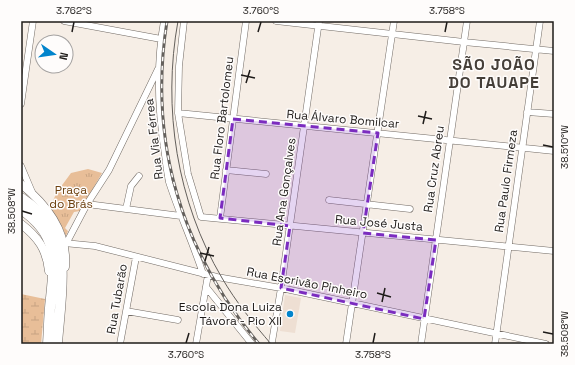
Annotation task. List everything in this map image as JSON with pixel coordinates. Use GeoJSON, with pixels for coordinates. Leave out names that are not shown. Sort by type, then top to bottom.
{"type":"FeatureCollection","features":[{"type":"Feature","properties":{"kind":"highway"},"geometry":{"type":"LineString","coordinates":[[24,202],[44,216],[53,228],[58,242],[62,260],[57,344]]}},
{"type":"Feature","properties":{"kind":"highway"},"geometry":{"type":"LineString","coordinates":[[24,202],[48,238],[53,251],[54,264],[48,344]]}},
{"type":"Feature","properties":{"kind":"main road"},"geometry":{"type":"LineString","coordinates":[[21,184],[24,202],[50,212],[66,242],[66,261],[61,293]]}},
{"type":"Feature","properties":{"kind":"main road"},"geometry":{"type":"LineString","coordinates":[[21,224],[38,240],[48,259],[51,297]]}},
{"type":"Feature","properties":{"kind":"street"},"geometry":{"type":"LineString","coordinates":[[21,104],[33,21]]}},
{"type":"Feature","properties":{"kind":"street"},"geometry":{"type":"LineString","coordinates":[[64,21],[160,39]]}},
{"type":"Feature","properties":{"kind":"street","name":"Rua Via Férrea"},"geometry":{"type":"LineString","coordinates":[[164,21],[160,39],[158,68],[163,144],[169,180],[181,216],[206,274]]}},
{"type":"Feature","properties":{"kind":"street"},"geometry":{"type":"LineString","coordinates":[[178,113],[179,66],[184,21]]}},
{"type":"Feature","properties":{"kind":"street","name":"Rua Floro Bartolomeu"},"geometry":{"type":"LineString","coordinates":[[220,218],[246,21]]}},
{"type":"Feature","properties":{"kind":"street"},"geometry":{"type":"LineString","coordinates":[[276,21],[319,23],[392,34],[554,51]]}},
{"type":"Feature","properties":{"kind":"street"},"geometry":{"type":"LineString","coordinates":[[346,344],[394,21]]}},
{"type":"Feature","properties":{"kind":"street","name":"Rua Cruz Abreu"},"geometry":{"type":"LineString","coordinates":[[421,344],[467,21]]}},
{"type":"Feature","properties":{"kind":"street","name":"Rua Paulo Firmeza"},"geometry":{"type":"LineString","coordinates":[[494,344],[540,21]]}},
{"type":"Feature","properties":{"kind":"street","name":"Rua Ana Gonçalves"},"geometry":{"type":"LineString","coordinates":[[272,342],[319,23]]}},
{"type":"Feature","properties":{"kind":"street"},"geometry":{"type":"LineString","coordinates":[[66,242],[108,170],[158,68]]}},
{"type":"Feature","properties":{"kind":"street"},"geometry":{"type":"LineString","coordinates":[[527,112],[554,114]]}},
{"type":"Feature","properties":{"kind":"street","name":"Rua Álvaro Bomilcar"},"geometry":{"type":"LineString","coordinates":[[178,113],[304,127],[554,151]]}},
{"type":"Feature","properties":{"kind":"street","name":"Rua José Justa"},"geometry":{"type":"LineString","coordinates":[[178,113],[188,174],[201,217],[554,251]]}},
{"type":"Feature","properties":{"kind":"street"},"geometry":{"type":"LineString","coordinates":[[21,166],[24,202]]}},
{"type":"Feature","properties":{"kind":"street"},"geometry":{"type":"LineString","coordinates":[[226,170],[266,174]]}},
{"type":"Feature","properties":{"kind":"street"},"geometry":{"type":"LineString","coordinates":[[126,209],[131,186],[139,176]]}},
{"type":"Feature","properties":{"kind":"street"},"geometry":{"type":"LineString","coordinates":[[329,200],[410,209]]}},
{"type":"Feature","properties":{"kind":"street"},"geometry":{"type":"LineString","coordinates":[[87,204],[181,216]]}},
{"type":"Feature","properties":{"kind":"street","name":"Rua Escrivão Pinheiro"},"geometry":{"type":"LineString","coordinates":[[66,242],[95,246],[206,274],[281,288],[546,344]]}},
{"type":"Feature","properties":{"kind":"street","name":"Rua Tubarão"},"geometry":{"type":"LineString","coordinates":[[120,344],[136,257]]}},
{"type":"Feature","properties":{"kind":"street"},"geometry":{"type":"LineString","coordinates":[[196,344],[206,286],[206,274]]}},
{"type":"Feature","properties":{"kind":"street"},"geometry":{"type":"LineString","coordinates":[[206,286],[252,344]]}},
{"type":"Feature","properties":{"kind":"street"},"geometry":{"type":"LineString","coordinates":[[126,311],[178,320]]}},
{"type":"Feature","properties":{"kind":"highlighted area"},"geometry":{"type":"Polygon","coordinates":[[[233,119],[378,133],[363,233],[436,240],[424,319],[281,288],[290,226],[220,218],[233,119]]]}},
{"type":"Feature","properties":{"kind":"shaded area","name":"Escola Dona Luiza Távora - Pio XII"},"geometry":{"type":"Polygon","coordinates":[[[285,295],[301,298],[295,333],[280,331],[285,295]]]}},
{"type":"Feature","properties":{"kind":"green space","name":"Praça do Brás"},"geometry":{"type":"Polygon","coordinates":[[[88,169],[102,173],[80,211],[74,212],[65,228],[68,231],[66,236],[50,207],[57,192],[71,173],[88,169]]]}},
{"type":"Feature","properties":{"kind":"green space"},"geometry":{"type":"Polygon","coordinates":[[[21,294],[45,299],[41,344],[21,344],[21,294]]]}},
{"type":"Feature","properties":{"kind":"tram line"},"geometry":{"type":"LineString","coordinates":[[178,21],[173,54],[173,121],[177,154],[184,186],[194,218],[207,249],[222,278],[245,312],[271,344]]}},
{"type":"Feature","properties":{"kind":"railway"},"geometry":{"type":"LineString","coordinates":[[167,21],[162,66],[162,109],[167,151],[177,193],[191,233],[209,271],[232,308],[259,344]]}},
{"type":"Feature","properties":{"kind":"place","name":"Escola Dona Luiza Távora - Pio XII"},"geometry":{"type":"Point","coordinates":[290,314]}},
{"type":"Feature","properties":{"kind":"district","name":"SÃO JOÃO DO TAUAPE"},"geometry":{"type":"Point","coordinates":[494,73]}}]}
